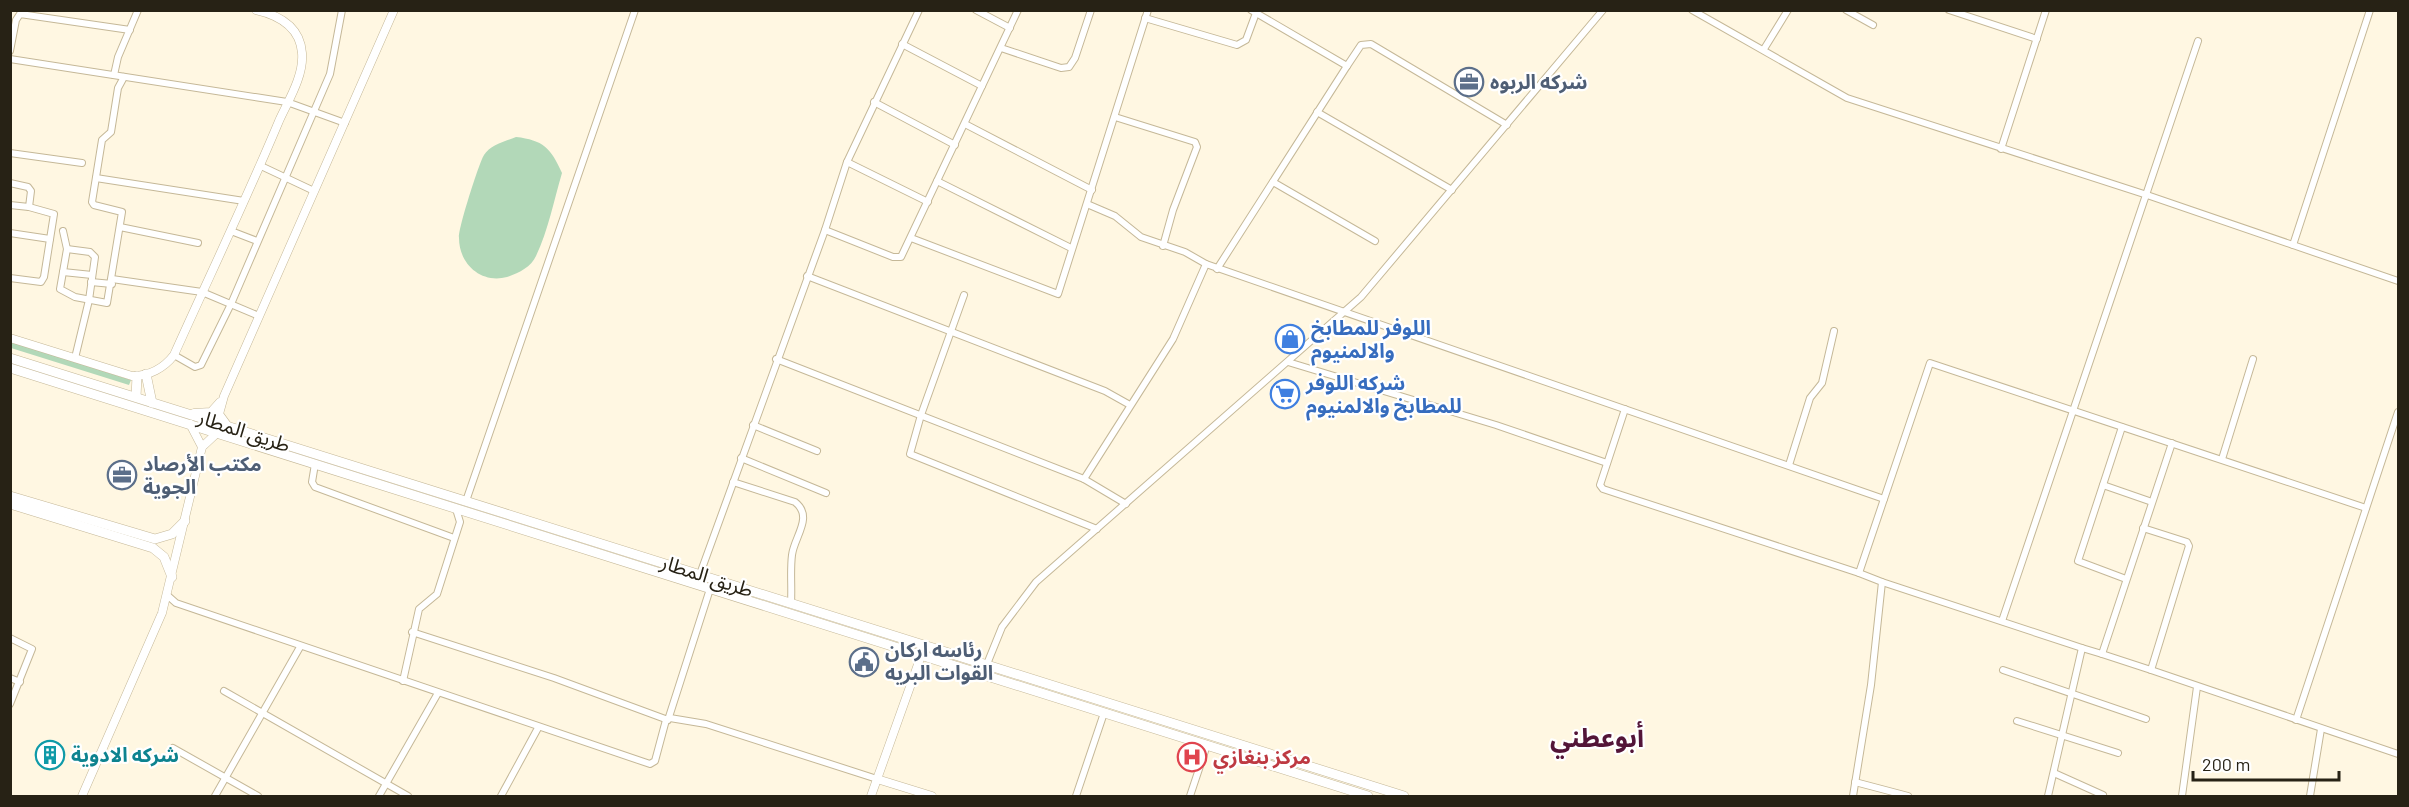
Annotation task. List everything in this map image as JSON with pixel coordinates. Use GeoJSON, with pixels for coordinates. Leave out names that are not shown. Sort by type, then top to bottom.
{"type":"FeatureCollection","features":[{"type":"Feature","properties":{"kind":"main road","name":"طريق المطار"},"geometry":{"type":"LineString","coordinates":[[10,358],[1404,796]]}},
{"type":"Feature","properties":{"kind":"main road","name":"طريق المطار"},"geometry":{"type":"LineString","coordinates":[[10,368],[1368,796]]}},
{"type":"Feature","properties":{"kind":"main road"},"geometry":{"type":"LineString","coordinates":[[136,398],[142,375]]}},
{"type":"Feature","properties":{"kind":"main road"},"geometry":{"type":"LineString","coordinates":[[142,375],[152,403]]}},
{"type":"Feature","properties":{"kind":"main road"},"geometry":{"type":"LineString","coordinates":[[10,496],[155,539],[172,534],[185,521]]}},
{"type":"Feature","properties":{"kind":"main road"},"geometry":{"type":"LineString","coordinates":[[10,504],[153,548],[164,557],[172,577]]}},
{"type":"Feature","properties":{"kind":"street"},"geometry":{"type":"LineString","coordinates":[[114,75],[118,57],[138,10]]}},
{"type":"Feature","properties":{"kind":"street"},"geometry":{"type":"LineString","coordinates":[[10,338],[142,375],[168,363],[174,355],[261,166],[302,66],[302,52],[292,29],[280,14],[256,10]]}},
{"type":"Feature","properties":{"kind":"street"},"geometry":{"type":"LineString","coordinates":[[174,355],[200,367],[231,304],[334,61],[342,10]]}},
{"type":"Feature","properties":{"kind":"street"},"geometry":{"type":"LineString","coordinates":[[228,426],[219,414],[224,396],[394,10]]}},
{"type":"Feature","properties":{"kind":"street"},"geometry":{"type":"LineString","coordinates":[[466,501],[635,10]]}},
{"type":"Feature","properties":{"kind":"street"},"geometry":{"type":"LineString","coordinates":[[700,574],[825,230],[847,162],[919,10]]}},
{"type":"Feature","properties":{"kind":"street"},"geometry":{"type":"LineString","coordinates":[[976,10],[1010,28]]}},
{"type":"Feature","properties":{"kind":"street"},"geometry":{"type":"LineString","coordinates":[[825,230],[897,258],[904,254],[1018,10]]}},
{"type":"Feature","properties":{"kind":"street"},"geometry":{"type":"LineString","coordinates":[[1001,48],[1061,68],[1068,67],[1075,58],[1090,10]]}},
{"type":"Feature","properties":{"kind":"street"},"geometry":{"type":"LineString","coordinates":[[911,238],[1058,294],[1148,10]]}},
{"type":"Feature","properties":{"kind":"street"},"geometry":{"type":"LineString","coordinates":[[987,664],[995,639],[1026,593],[1345,313],[1376,281],[1603,10]]}},
{"type":"Feature","properties":{"kind":"street"},"geometry":{"type":"LineString","coordinates":[[1692,10],[1847,98],[2147,195],[2398,281]]}},
{"type":"Feature","properties":{"kind":"street"},"geometry":{"type":"LineString","coordinates":[[1764,49],[1788,10]]}},
{"type":"Feature","properties":{"kind":"street"},"geometry":{"type":"LineString","coordinates":[[1846,10],[1873,25]]}},
{"type":"Feature","properties":{"kind":"street"},"geometry":{"type":"LineString","coordinates":[[1949,10],[2037,39]]}},
{"type":"Feature","properties":{"kind":"street"},"geometry":{"type":"LineString","coordinates":[[2001,149],[2046,10]]}},
{"type":"Feature","properties":{"kind":"street"},"geometry":{"type":"LineString","coordinates":[[2293,245],[2370,10]]}},
{"type":"Feature","properties":{"kind":"street"},"geometry":{"type":"LineString","coordinates":[[1145,18],[1237,45],[1246,40],[1254,12],[1347,66]]}},
{"type":"Feature","properties":{"kind":"street"},"geometry":{"type":"LineString","coordinates":[[10,51],[12,27],[20,14],[130,30]]}},
{"type":"Feature","properties":{"kind":"street"},"geometry":{"type":"LineString","coordinates":[[2002,621],[2039,519],[2072,412],[2198,41]]}},
{"type":"Feature","properties":{"kind":"street"},"geometry":{"type":"LineString","coordinates":[[902,44],[982,86]]}},
{"type":"Feature","properties":{"kind":"street"},"geometry":{"type":"LineString","coordinates":[[1217,269],[1361,45],[1371,44],[1507,125]]}},
{"type":"Feature","properties":{"kind":"street"},"geometry":{"type":"LineString","coordinates":[[10,59],[287,102],[345,123]]}},
{"type":"Feature","properties":{"kind":"street"},"geometry":{"type":"LineString","coordinates":[[63,231],[67,249],[62,291],[107,303],[121,210],[92,204],[102,140],[111,133],[118,88],[124,77]]}},
{"type":"Feature","properties":{"kind":"street"},"geometry":{"type":"LineString","coordinates":[[874,102],[955,145]]}},
{"type":"Feature","properties":{"kind":"street"},"geometry":{"type":"LineString","coordinates":[[1317,112],[1452,190]]}},
{"type":"Feature","properties":{"kind":"street"},"geometry":{"type":"LineString","coordinates":[[1115,117],[1195,142],[1197,147],[1173,210],[1163,246]]}},
{"type":"Feature","properties":{"kind":"street"},"geometry":{"type":"LineString","coordinates":[[965,124],[1092,190]]}},
{"type":"Feature","properties":{"kind":"street"},"geometry":{"type":"LineString","coordinates":[[10,153],[82,163]]}},
{"type":"Feature","properties":{"kind":"street"},"geometry":{"type":"LineString","coordinates":[[847,162],[928,202]]}},
{"type":"Feature","properties":{"kind":"street"},"geometry":{"type":"LineString","coordinates":[[261,166],[314,191]]}},
{"type":"Feature","properties":{"kind":"street"},"geometry":{"type":"LineString","coordinates":[[96,178],[244,201]]}},
{"type":"Feature","properties":{"kind":"street"},"geometry":{"type":"LineString","coordinates":[[937,181],[1071,248]]}},
{"type":"Feature","properties":{"kind":"street"},"geometry":{"type":"LineString","coordinates":[[1273,182],[1375,241]]}},
{"type":"Feature","properties":{"kind":"street"},"geometry":{"type":"LineString","coordinates":[[10,183],[30,188],[29,207]]}},
{"type":"Feature","properties":{"kind":"street"},"geometry":{"type":"LineString","coordinates":[[1087,204],[1115,216],[1141,237],[1185,252],[1217,269],[1884,499]]}},
{"type":"Feature","properties":{"kind":"street"},"geometry":{"type":"LineString","coordinates":[[10,205],[53,212],[42,280],[10,278]]}},
{"type":"Feature","properties":{"kind":"street"},"geometry":{"type":"LineString","coordinates":[[120,227],[198,243]]}},
{"type":"Feature","properties":{"kind":"street"},"geometry":{"type":"LineString","coordinates":[[231,231],[257,241]]}},
{"type":"Feature","properties":{"kind":"street"},"geometry":{"type":"LineString","coordinates":[[10,233],[50,239]]}},
{"type":"Feature","properties":{"kind":"street"},"geometry":{"type":"LineString","coordinates":[[67,249],[93,254],[89,300],[75,358]]}},
{"type":"Feature","properties":{"kind":"street"},"geometry":{"type":"LineString","coordinates":[[1084,479],[1173,339],[1206,264]]}},
{"type":"Feature","properties":{"kind":"street"},"geometry":{"type":"LineString","coordinates":[[63,272],[112,281],[202,292],[259,316]]}},
{"type":"Feature","properties":{"kind":"street"},"geometry":{"type":"LineString","coordinates":[[807,276],[1105,391],[1130,405]]}},
{"type":"Feature","properties":{"kind":"street"},"geometry":{"type":"LineString","coordinates":[[964,295],[921,415],[910,454],[1097,529]]}},
{"type":"Feature","properties":{"kind":"street"},"geometry":{"type":"LineString","coordinates":[[1789,465],[1810,398],[1822,383],[1834,331]]}},
{"type":"Feature","properties":{"kind":"street"},"geometry":{"type":"LineString","coordinates":[[777,359],[1084,479],[1126,504]]}},
{"type":"Feature","properties":{"kind":"street"},"geometry":{"type":"LineString","coordinates":[[2222,459],[2253,359]]}},
{"type":"Feature","properties":{"kind":"street"},"geometry":{"type":"LineString","coordinates":[[1288,362],[1496,425],[1607,464]]}},
{"type":"Feature","properties":{"kind":"street"},"geometry":{"type":"LineString","coordinates":[[1859,573],[1930,363],[2366,508]]}},
{"type":"Feature","properties":{"kind":"street"},"geometry":{"type":"LineString","coordinates":[[181,411],[208,413],[217,407],[224,396]]}},
{"type":"Feature","properties":{"kind":"street"},"geometry":{"type":"LineString","coordinates":[[1625,409],[1601,489],[2398,754]]}},
{"type":"Feature","properties":{"kind":"street"},"geometry":{"type":"LineString","coordinates":[[2296,720],[2398,412]]}},
{"type":"Feature","properties":{"kind":"street"},"geometry":{"type":"LineString","coordinates":[[190,424],[202,447]]}},
{"type":"Feature","properties":{"kind":"street"},"geometry":{"type":"LineString","coordinates":[[753,425],[817,452]]}},
{"type":"Feature","properties":{"kind":"street"},"geometry":{"type":"LineString","coordinates":[[2122,427],[2078,561],[2126,579]]}},
{"type":"Feature","properties":{"kind":"street"},"geometry":{"type":"LineString","coordinates":[[82,796],[164,606],[202,447],[217,433]]}},
{"type":"Feature","properties":{"kind":"street"},"geometry":{"type":"LineString","coordinates":[[2102,654],[2172,443]]}},
{"type":"Feature","properties":{"kind":"street"},"geometry":{"type":"LineString","coordinates":[[741,458],[826,493]]}},
{"type":"Feature","properties":{"kind":"street"},"geometry":{"type":"LineString","coordinates":[[315,464],[312,482],[315,487],[454,538]]}},
{"type":"Feature","properties":{"kind":"street"},"geometry":{"type":"LineString","coordinates":[[733,482],[795,502],[801,508],[804,522],[792,554],[791,603]]}},
{"type":"Feature","properties":{"kind":"street"},"geometry":{"type":"LineString","coordinates":[[2103,485],[2152,502]]}},
{"type":"Feature","properties":{"kind":"street"},"geometry":{"type":"LineString","coordinates":[[403,681],[412,632],[419,609],[437,594],[460,522],[456,509]]}},
{"type":"Feature","properties":{"kind":"street"},"geometry":{"type":"LineString","coordinates":[[460,522],[473,514]]}},
{"type":"Feature","properties":{"kind":"street"},"geometry":{"type":"LineString","coordinates":[[2143,528],[2187,542],[2189,546],[2151,670]]}},
{"type":"Feature","properties":{"kind":"street"},"geometry":{"type":"LineString","coordinates":[[1853,796],[1871,685],[1882,582]]}},
{"type":"Feature","properties":{"kind":"street"},"geometry":{"type":"LineString","coordinates":[[167,596],[176,603],[300,647],[650,764],[655,761],[710,589]]}},
{"type":"Feature","properties":{"kind":"street"},"geometry":{"type":"LineString","coordinates":[[164,606],[176,603]]}},
{"type":"Feature","properties":{"kind":"street"},"geometry":{"type":"LineString","coordinates":[[412,632],[554,678],[668,719],[706,724],[930,796]]}},
{"type":"Feature","properties":{"kind":"street"},"geometry":{"type":"LineString","coordinates":[[10,638],[32,649],[10,704]]}},
{"type":"Feature","properties":{"kind":"street"},"geometry":{"type":"LineString","coordinates":[[215,796],[300,647]]}},
{"type":"Feature","properties":{"kind":"street"},"geometry":{"type":"LineString","coordinates":[[2048,796],[2082,648]]}},
{"type":"Feature","properties":{"kind":"street"},"geometry":{"type":"LineString","coordinates":[[871,796],[921,656]]}},
{"type":"Feature","properties":{"kind":"street"},"geometry":{"type":"LineString","coordinates":[[2003,670],[2146,719]]}},
{"type":"Feature","properties":{"kind":"street"},"geometry":{"type":"LineString","coordinates":[[10,678],[20,682]]}},
{"type":"Feature","properties":{"kind":"street"},"geometry":{"type":"LineString","coordinates":[[2182,796],[2197,687]]}},
{"type":"Feature","properties":{"kind":"street"},"geometry":{"type":"LineString","coordinates":[[224,691],[263,711],[408,796]]}},
{"type":"Feature","properties":{"kind":"street"},"geometry":{"type":"LineString","coordinates":[[379,796],[438,693]]}},
{"type":"Feature","properties":{"kind":"street"},"geometry":{"type":"LineString","coordinates":[[1076,796],[1104,712]]}},
{"type":"Feature","properties":{"kind":"street"},"geometry":{"type":"LineString","coordinates":[[2018,721],[2118,753]]}},
{"type":"Feature","properties":{"kind":"street"},"geometry":{"type":"LineString","coordinates":[[501,796],[538,728]]}},
{"type":"Feature","properties":{"kind":"street"},"geometry":{"type":"LineString","coordinates":[[2310,796],[2321,729]]}},
{"type":"Feature","properties":{"kind":"street"},"geometry":{"type":"LineString","coordinates":[[1190,796],[1207,745]]}},
{"type":"Feature","properties":{"kind":"street"},"geometry":{"type":"LineString","coordinates":[[173,748],[258,796]]}},
{"type":"Feature","properties":{"kind":"street"},"geometry":{"type":"LineString","coordinates":[[2054,773],[2103,795]]}},
{"type":"Feature","properties":{"kind":"street"},"geometry":{"type":"LineString","coordinates":[[1855,782],[1908,796]]}},
{"type":"Feature","properties":{"kind":"green space"},"geometry":{"type":"Polygon","coordinates":[[[516,137],[540,143],[550,151],[562,173],[547,226],[534,260],[524,269],[507,277],[489,278],[480,275],[467,264],[460,247],[460,232],[469,196],[484,155],[494,146],[516,137]]]}},
{"type":"Feature","properties":{"kind":"green space"},"geometry":{"type":"Polygon","coordinates":[[[11,342],[131,380],[129,385],[11,348],[11,342]]]}},
{"type":"Feature","properties":{"kind":"place","name":"شركه الربوه"},"geometry":{"type":"Point","coordinates":[1469,82]}},
{"type":"Feature","properties":{"kind":"place","name":"اللوفر للمطابخ والالمنيوم"},"geometry":{"type":"Point","coordinates":[1290,339]}},
{"type":"Feature","properties":{"kind":"place","name":"شركه اللوفر للمطابخ والالمنيوم"},"geometry":{"type":"Point","coordinates":[1285,394]}},
{"type":"Feature","properties":{"kind":"place","name":"مكتب الأرصاد الجوية"},"geometry":{"type":"Point","coordinates":[122,475]}},
{"type":"Feature","properties":{"kind":"place","name":"رئاسه اركان القوات البريه"},"geometry":{"type":"Point","coordinates":[864,662]}},
{"type":"Feature","properties":{"kind":"place","name":"شركه الادوية"},"geometry":{"type":"Point","coordinates":[50,755]}},
{"type":"Feature","properties":{"kind":"place","name":"مركز بنغازي"},"geometry":{"type":"Point","coordinates":[1192,757]}},
{"type":"Feature","properties":{"kind":"district","name":"أبوعطني"},"geometry":{"type":"Point","coordinates":[1597,738]}}]}
